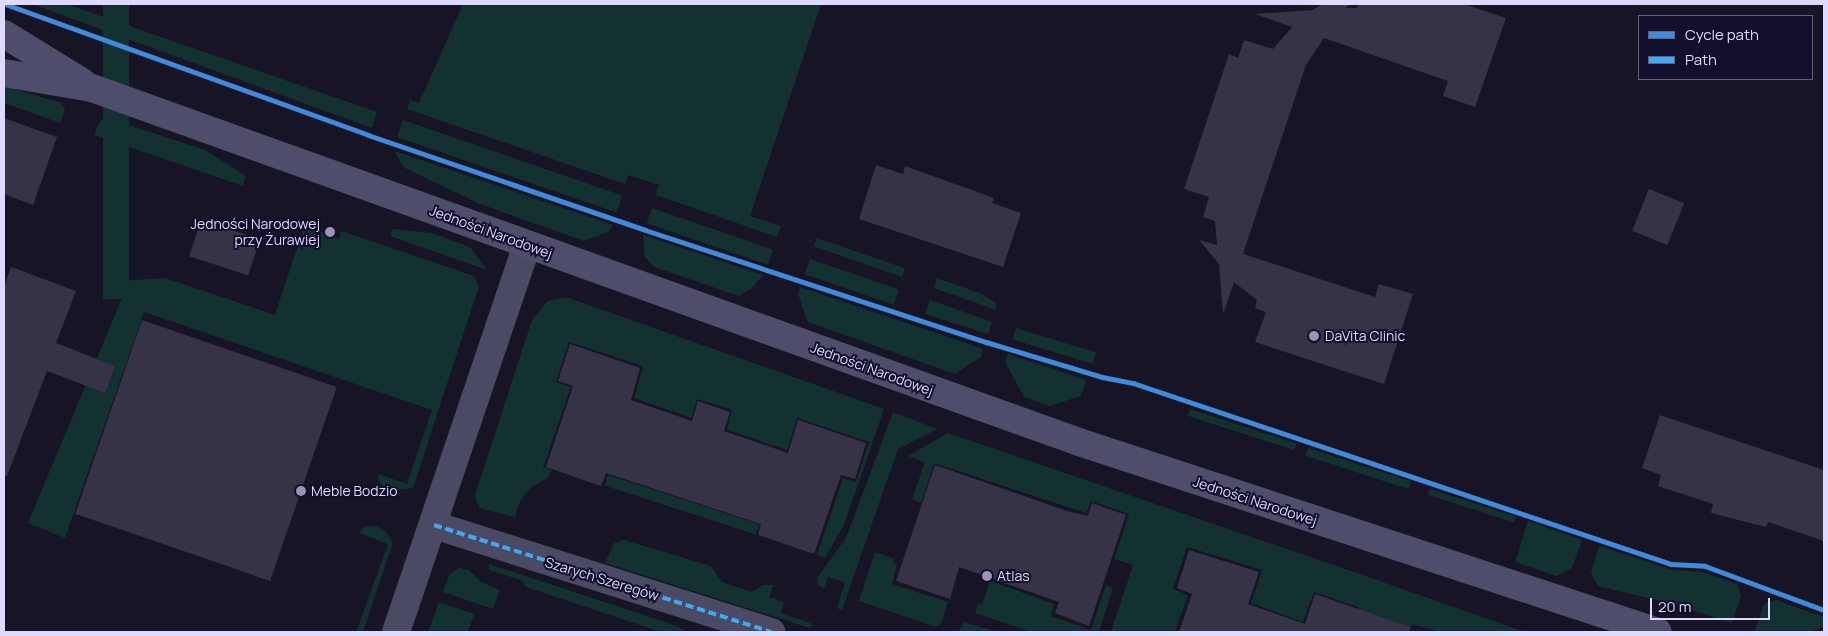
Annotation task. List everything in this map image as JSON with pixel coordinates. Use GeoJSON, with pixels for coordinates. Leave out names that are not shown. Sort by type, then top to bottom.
{"type":"FeatureCollection","features":[{"type":"Feature","properties":{"kind":"street","name":"Jedności Narodowej"},"geometry":{"type":"LineString","coordinates":[[4,34],[92,88]]}},
{"type":"Feature","properties":{"kind":"street","name":"Jedności Narodowej"},"geometry":{"type":"LineString","coordinates":[[4,73],[92,88],[1088,445],[1658,632]]}},
{"type":"Feature","properties":{"kind":"street"},"geometry":{"type":"LineString","coordinates":[[396,632],[434,525],[527,245]]}},
{"type":"Feature","properties":{"kind":"street","name":"Szarych Szeregów"},"geometry":{"type":"LineString","coordinates":[[434,525],[771,632]]}},
{"type":"Feature","properties":{"kind":"green space"},"geometry":{"type":"Polygon","coordinates":[[[32,4],[66,4],[377,112],[372,128],[32,4]]]}},
{"type":"Feature","properties":{"kind":"green space"},"geometry":{"type":"Polygon","coordinates":[[[103,4],[129,4],[129,299],[103,299],[103,4]]]}},
{"type":"Feature","properties":{"kind":"green space"},"geometry":{"type":"Polygon","coordinates":[[[463,4],[821,4],[750,216],[781,226],[777,237],[656,195],[659,185],[628,175],[625,184],[407,109],[410,100],[419,103],[463,4]]]}},
{"type":"Feature","properties":{"kind":"green space"},"geometry":{"type":"Polygon","coordinates":[[[4,86],[61,103],[65,110],[60,123],[4,103],[4,86]]]}},
{"type":"Feature","properties":{"kind":"green space"},"geometry":{"type":"Polygon","coordinates":[[[110,119],[205,150],[246,176],[243,186],[94,135],[100,121],[110,119]]]}},
{"type":"Feature","properties":{"kind":"green space"},"geometry":{"type":"Polygon","coordinates":[[[403,120],[622,196],[617,213],[397,137],[403,120]]]}},
{"type":"Feature","properties":{"kind":"green space"},"geometry":{"type":"Polygon","coordinates":[[[395,151],[613,225],[608,232],[584,241],[480,204],[403,167],[395,151]]]}},
{"type":"Feature","properties":{"kind":"green space"},"geometry":{"type":"Polygon","coordinates":[[[652,208],[773,250],[768,265],[647,223],[652,208]]]}},
{"type":"Feature","properties":{"kind":"green space"},"geometry":{"type":"Polygon","coordinates":[[[306,220],[320,225],[319,231],[339,239],[341,231],[474,276],[479,286],[413,488],[388,491],[379,482],[378,474],[407,484],[432,410],[144,312],[65,538],[28,523],[123,296],[119,281],[165,278],[275,315],[306,220]]]}},
{"type":"Feature","properties":{"kind":"green space"},"geometry":{"type":"Polygon","coordinates":[[[392,229],[432,233],[470,247],[487,270],[390,236],[392,229]]]}},
{"type":"Feature","properties":{"kind":"green space"},"geometry":{"type":"Polygon","coordinates":[[[643,235],[763,275],[752,288],[739,296],[654,267],[645,257],[643,235]]]}},
{"type":"Feature","properties":{"kind":"green space"},"geometry":{"type":"Polygon","coordinates":[[[817,238],[905,268],[902,277],[814,247],[817,238]]]}},
{"type":"Feature","properties":{"kind":"green space"},"geometry":{"type":"Polygon","coordinates":[[[810,259],[899,290],[894,305],[805,274],[810,259]]]}},
{"type":"Feature","properties":{"kind":"green space"},"geometry":{"type":"Polygon","coordinates":[[[937,278],[982,294],[996,303],[996,310],[934,288],[937,278]]]}},
{"type":"Feature","properties":{"kind":"green space"},"geometry":{"type":"Polygon","coordinates":[[[800,287],[983,349],[981,357],[955,374],[808,322],[798,294],[800,287]]]}},
{"type":"Feature","properties":{"kind":"green space"},"geometry":{"type":"Polygon","coordinates":[[[566,297],[884,409],[844,525],[825,558],[817,555],[843,478],[856,482],[869,442],[797,418],[787,450],[727,430],[732,410],[697,399],[691,418],[634,398],[643,366],[569,342],[556,382],[571,387],[543,467],[551,470],[549,477],[530,488],[520,501],[515,517],[479,508],[475,495],[532,320],[548,301],[566,297]]]}},
{"type":"Feature","properties":{"kind":"green space"},"geometry":{"type":"Polygon","coordinates":[[[930,300],[992,322],[988,334],[925,314],[930,300]]]}},
{"type":"Feature","properties":{"kind":"green space"},"geometry":{"type":"Polygon","coordinates":[[[1016,328],[1096,353],[1093,364],[1012,339],[1016,328]]]}},
{"type":"Feature","properties":{"kind":"green space"},"geometry":{"type":"Polygon","coordinates":[[[1008,354],[1086,380],[1081,396],[1049,406],[1024,397],[1005,362],[1008,354]]]}},
{"type":"Feature","properties":{"kind":"green space"},"geometry":{"type":"Polygon","coordinates":[[[1190,409],[1297,444],[1294,450],[1188,416],[1190,409]]]}},
{"type":"Feature","properties":{"kind":"green space"},"geometry":{"type":"Polygon","coordinates":[[[893,412],[937,429],[898,449],[842,610],[837,608],[845,582],[828,577],[824,588],[819,586],[817,578],[846,538],[893,412]]]}},
{"type":"Feature","properties":{"kind":"green space"},"geometry":{"type":"Polygon","coordinates":[[[948,433],[1525,632],[1440,632],[1412,624],[1409,632],[1350,632],[1358,607],[1314,592],[1303,622],[1251,603],[1262,570],[1187,547],[1173,589],[1188,595],[1175,632],[1111,632],[1133,565],[1114,559],[1129,514],[1091,501],[1086,513],[934,463],[921,503],[912,499],[925,462],[908,456],[948,433]]]}},
{"type":"Feature","properties":{"kind":"green space"},"geometry":{"type":"Polygon","coordinates":[[[1308,448],[1411,481],[1408,489],[1306,456],[1308,448]]]}},
{"type":"Feature","properties":{"kind":"green space"},"geometry":{"type":"Polygon","coordinates":[[[608,475],[759,524],[756,535],[605,485],[608,475]]]}},
{"type":"Feature","properties":{"kind":"green space"},"geometry":{"type":"Polygon","coordinates":[[[1430,489],[1516,517],[1514,523],[1428,495],[1430,489]]]}},
{"type":"Feature","properties":{"kind":"green space"},"geometry":{"type":"Polygon","coordinates":[[[1528,521],[1582,540],[1572,568],[1556,576],[1515,562],[1528,521]]]}},
{"type":"Feature","properties":{"kind":"green space"},"geometry":{"type":"Polygon","coordinates":[[[377,526],[386,532],[393,543],[363,632],[356,632],[388,544],[359,533],[364,527],[377,526]]]}},
{"type":"Feature","properties":{"kind":"green space"},"geometry":{"type":"Polygon","coordinates":[[[624,540],[711,566],[722,582],[752,592],[763,585],[773,585],[769,597],[784,602],[781,613],[812,624],[810,628],[605,563],[614,543],[624,540]]]}},
{"type":"Feature","properties":{"kind":"green space"},"geometry":{"type":"Polygon","coordinates":[[[1599,546],[1673,570],[1702,572],[1737,584],[1741,596],[1732,623],[1674,604],[1598,586],[1591,573],[1599,546]]]}},
{"type":"Feature","properties":{"kind":"green space"},"geometry":{"type":"Polygon","coordinates":[[[875,552],[895,559],[893,563],[897,564],[892,584],[948,602],[941,624],[936,627],[859,601],[875,552]]]}},
{"type":"Feature","properties":{"kind":"green space"},"geometry":{"type":"Polygon","coordinates":[[[489,564],[677,626],[687,632],[661,632],[526,587],[521,580],[489,570],[489,564]]]}},
{"type":"Feature","properties":{"kind":"green space"},"geometry":{"type":"Polygon","coordinates":[[[459,568],[469,570],[481,582],[500,590],[493,609],[443,592],[449,575],[459,568]]]}},
{"type":"Feature","properties":{"kind":"green space"},"geometry":{"type":"Polygon","coordinates":[[[990,581],[1054,604],[1051,616],[1091,630],[1106,585],[1113,588],[1099,632],[1032,632],[975,613],[978,604],[982,605],[990,581]]]}},
{"type":"Feature","properties":{"kind":"green space"},"geometry":{"type":"Polygon","coordinates":[[[1776,600],[1824,617],[1824,626],[1810,632],[1755,631],[1764,604],[1776,600]]]}},
{"type":"Feature","properties":{"kind":"green space"},"geometry":{"type":"Polygon","coordinates":[[[439,602],[474,614],[468,632],[428,632],[439,602]]]}},
{"type":"Feature","properties":{"kind":"green space"},"geometry":{"type":"Polygon","coordinates":[[[964,622],[998,632],[958,632],[964,622]]]}},
{"type":"Feature","properties":{"kind":"building"},"geometry":{"type":"Polygon","coordinates":[[[1322,4],[1350,4],[1346,8],[1357,8],[1358,4],[1464,4],[1506,18],[1475,107],[1443,96],[1448,81],[1324,38],[1306,65],[1243,254],[1375,297],[1379,284],[1413,294],[1384,384],[1255,342],[1266,312],[1255,308],[1257,300],[1234,282],[1223,314],[1219,264],[1199,240],[1217,245],[1215,221],[1203,217],[1209,197],[1184,189],[1229,54],[1238,58],[1244,40],[1273,49],[1292,27],[1255,14],[1313,10],[1322,4]]]}},
{"type":"Feature","properties":{"kind":"building"},"geometry":{"type":"Polygon","coordinates":[[[4,118],[57,137],[33,205],[4,194],[4,118]]]}},
{"type":"Feature","properties":{"kind":"building"},"geometry":{"type":"Polygon","coordinates":[[[876,165],[903,174],[905,166],[994,198],[992,203],[1021,213],[1003,267],[859,219],[876,165]]]}},
{"type":"Feature","properties":{"kind":"building"},"geometry":{"type":"Polygon","coordinates":[[[1649,189],[1684,203],[1667,245],[1632,231],[1649,189]]]}},
{"type":"Feature","properties":{"kind":"building"},"geometry":{"type":"Polygon","coordinates":[[[201,220],[260,239],[248,275],[189,256],[201,220]]]}},
{"type":"Feature","properties":{"kind":"building"},"geometry":{"type":"Polygon","coordinates":[[[11,267],[76,291],[56,343],[115,366],[105,393],[47,371],[7,476],[4,476],[4,287],[11,267]]]}},
{"type":"Feature","properties":{"kind":"building"},"geometry":{"type":"Polygon","coordinates":[[[142,320],[337,387],[270,581],[75,514],[142,320]]]}},
{"type":"Feature","properties":{"kind":"building"},"geometry":{"type":"Polygon","coordinates":[[[570,344],[640,368],[631,400],[692,421],[698,401],[730,412],[724,431],[788,453],[798,420],[866,443],[855,479],[841,475],[814,554],[758,535],[761,524],[606,473],[601,486],[546,467],[573,386],[558,381],[570,344]]]}},
{"type":"Feature","properties":{"kind":"building"},"geometry":{"type":"Polygon","coordinates":[[[1660,415],[1824,470],[1824,541],[1768,522],[1766,527],[1711,513],[1713,504],[1658,486],[1661,475],[1642,468],[1660,415]]]}},
{"type":"Feature","properties":{"kind":"building"},"geometry":{"type":"Polygon","coordinates":[[[935,465],[1067,511],[1088,516],[1092,503],[1126,515],[1089,626],[1055,613],[1059,602],[959,567],[950,599],[896,581],[935,465]]]}},
{"type":"Feature","properties":{"kind":"building"},"geometry":{"type":"Polygon","coordinates":[[[1189,550],[1259,572],[1248,604],[1305,624],[1315,594],[1410,627],[1409,632],[1179,632],[1192,594],[1177,588],[1189,550]]]}},
{"type":"Feature","properties":{"kind":"marked path"},"geometry":{"type":"LineString","coordinates":[[434,525],[771,632]]}},
{"type":"Feature","properties":{"kind":"cycle path"},"geometry":{"type":"LineString","coordinates":[[5,4],[368,135],[645,230],[986,342],[1102,377],[1133,383],[1671,564],[1705,566],[1824,610]]}},
{"type":"Feature","properties":{"kind":"place","name":"Jedności Narodowej przy Żurawiej"},"geometry":{"type":"Point","coordinates":[330,232]}},
{"type":"Feature","properties":{"kind":"place","name":"DaVita Clinic"},"geometry":{"type":"Point","coordinates":[1314,336]}},
{"type":"Feature","properties":{"kind":"place","name":"Meble Bodzio"},"geometry":{"type":"Point","coordinates":[301,491]}},
{"type":"Feature","properties":{"kind":"place","name":"Atlas"},"geometry":{"type":"Point","coordinates":[987,576]}}]}
